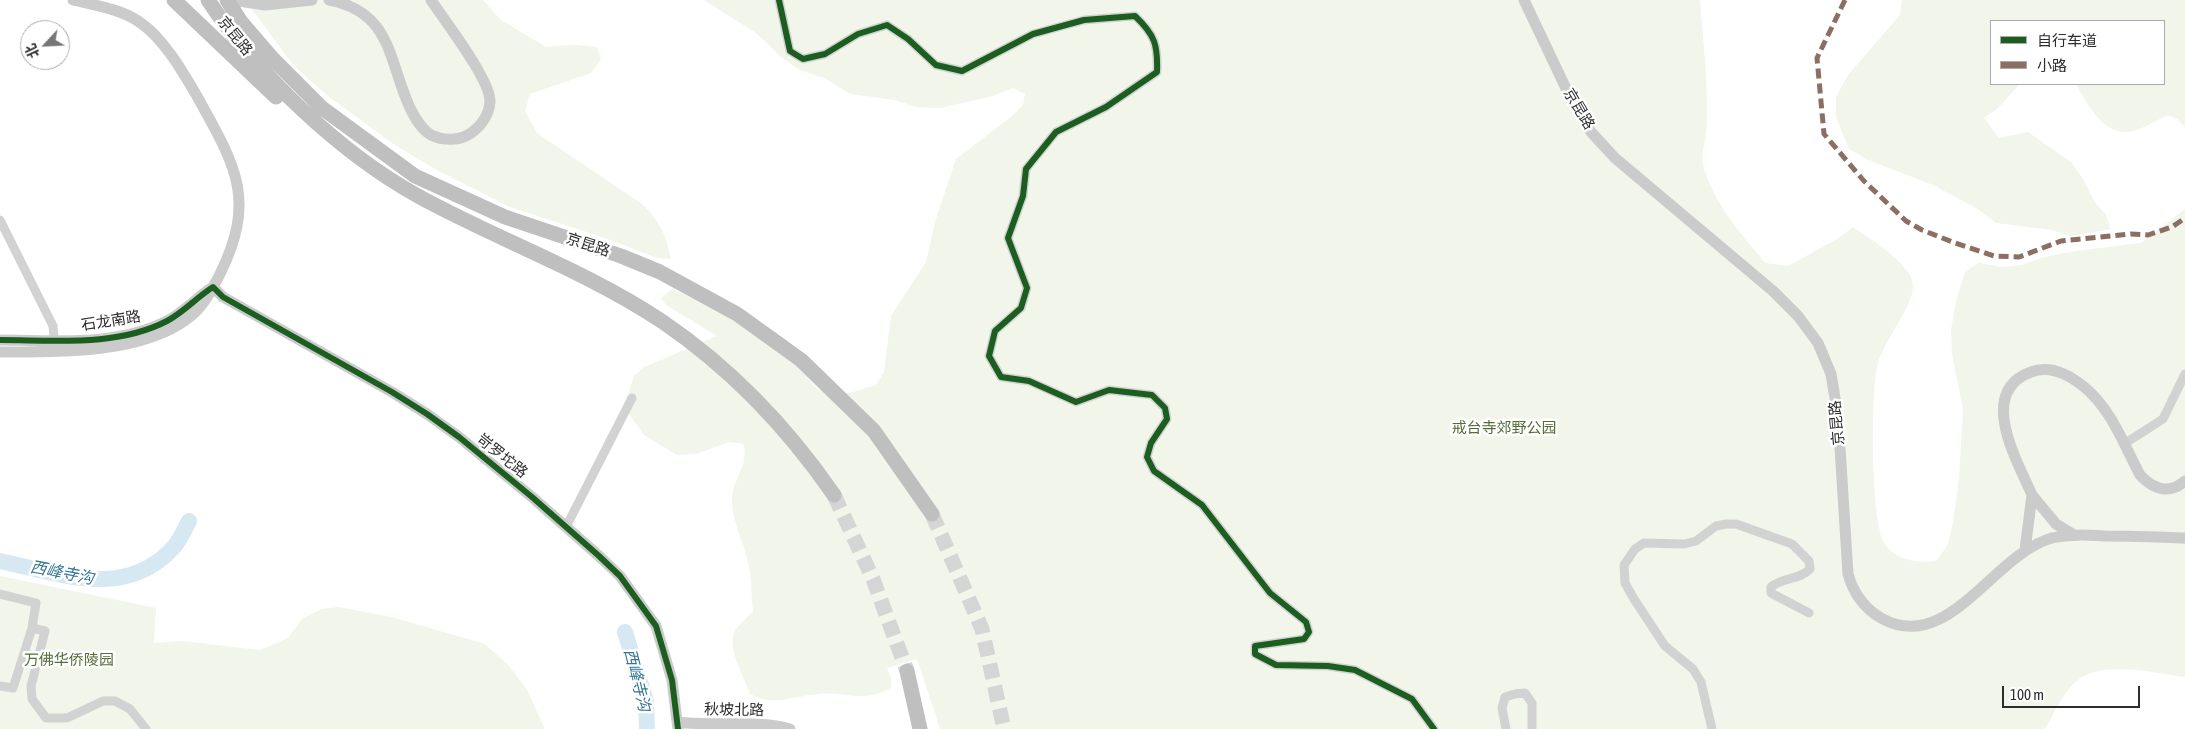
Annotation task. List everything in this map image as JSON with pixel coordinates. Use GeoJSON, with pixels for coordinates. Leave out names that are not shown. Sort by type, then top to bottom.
{"type":"FeatureCollection","features":[{"type":"Feature","properties":{"kind":"highway"},"geometry":{"type":"LineString","coordinates":[[174,0],[306,124],[343,153],[364,159]]}},
{"type":"Feature","properties":{"kind":"highway","name":"京昆路"},"geometry":{"type":"LineString","coordinates":[[208,0],[227,28],[269,76],[311,117],[364,159],[417,195],[594,282],[661,321],[718,363],[776,419],[834,495]]}},
{"type":"Feature","properties":{"kind":"highway","name":"京昆路"},"geometry":{"type":"LineString","coordinates":[[227,0],[241,22],[272,58],[322,108],[414,176],[505,217],[621,256],[660,272],[737,314],[801,360],[874,431],[932,514]]}},
{"type":"Feature","properties":{"kind":"highway"},"geometry":{"type":"LineString","coordinates":[[907,671],[920,729]]}},
{"type":"Feature","properties":{"kind":"main road","name":"石龙南路"},"geometry":{"type":"LineString","coordinates":[[0,352],[55,346],[120,344],[162,332],[189,318],[207,299],[233,247],[241,208],[235,171],[190,84],[166,49],[138,21],[110,10],[73,0]]}},
{"type":"Feature","properties":{"kind":"main road","name":"京昆路"},"geometry":{"type":"LineString","coordinates":[[232,0],[264,5],[312,0]]}},
{"type":"Feature","properties":{"kind":"main road"},"geometry":{"type":"LineString","coordinates":[[329,0],[358,9],[372,20],[383,36],[404,95],[420,125],[431,135],[447,140],[464,138],[478,128],[487,115],[490,101],[485,83],[431,0]]}},
{"type":"Feature","properties":{"kind":"main road","name":"京昆路"},"geometry":{"type":"LineString","coordinates":[[1524,0],[1571,99],[1591,132],[1615,158],[1773,291],[1798,316],[1818,343],[1831,374],[1834,393],[1846,557],[1850,584],[1859,599],[1870,611],[1882,619],[1909,626],[1924,626],[1953,612],[2025,550],[2052,538],[2074,535],[2185,538]]}},
{"type":"Feature","properties":{"kind":"main road","name":"岢罗坨路"},"geometry":{"type":"LineString","coordinates":[[213,287],[223,297],[392,392],[427,414],[459,437],[567,525],[620,576],[656,626],[672,680],[677,725]]}},
{"type":"Feature","properties":{"kind":"main road","name":"石龙南路"},"geometry":{"type":"LineString","coordinates":[[0,340],[55,346]]}},
{"type":"Feature","properties":{"kind":"main road"},"geometry":{"type":"LineString","coordinates":[[2074,535],[2056,524],[2032,495],[2008,439],[2003,421],[2004,403],[2008,392],[2015,382],[2027,373],[2038,370],[2059,372],[2084,386],[2103,407],[2140,475],[2154,487],[2171,489],[2185,481]]}},
{"type":"Feature","properties":{"kind":"main road"},"geometry":{"type":"LineString","coordinates":[[2025,550],[2032,495]]}},
{"type":"Feature","properties":{"kind":"main road","name":"秋坡北路"},"geometry":{"type":"LineString","coordinates":[[677,725],[758,724],[790,729]]}},
{"type":"Feature","properties":{"kind":"street"},"geometry":{"type":"LineString","coordinates":[[779,0],[790,50],[803,60],[825,54],[858,34],[887,25],[908,39],[936,64],[962,71],[1033,34],[1084,20],[1135,16],[1148,28],[1158,48],[1157,72],[1106,107],[1056,132],[1026,169],[1023,196],[1008,238],[1027,288],[1021,308],[995,331],[989,356],[1001,377],[1029,381],[1076,402],[1110,390],[1152,395],[1165,408],[1167,419],[1151,443],[1147,458],[1154,471],[1202,505],[1270,593],[1306,622],[1309,632],[1304,639],[1255,646],[1255,654],[1276,665],[1328,666],[1355,670],[1412,699],[1434,729]]}},
{"type":"Feature","properties":{"kind":"street"},"geometry":{"type":"LineString","coordinates":[[0,220],[53,326],[55,346]]}},
{"type":"Feature","properties":{"kind":"street"},"geometry":{"type":"LineString","coordinates":[[2124,444],[2163,419],[2185,374]]}},
{"type":"Feature","properties":{"kind":"street"},"geometry":{"type":"LineString","coordinates":[[567,525],[632,398]]}},
{"type":"Feature","properties":{"kind":"street"},"geometry":{"type":"LineString","coordinates":[[1712,729],[1701,682],[1693,669],[1665,646],[1625,583],[1624,565],[1635,549],[1644,543],[1684,544],[1696,541],[1716,526],[1726,524],[1736,524],[1792,544],[1809,561],[1810,569],[1806,574],[1776,583],[1771,587],[1771,593],[1809,613]]}},
{"type":"Feature","properties":{"kind":"street"},"geometry":{"type":"LineString","coordinates":[[0,594],[36,603],[32,628],[13,688],[0,686]]}},
{"type":"Feature","properties":{"kind":"street"},"geometry":{"type":"LineString","coordinates":[[32,628],[45,631],[32,686],[32,699],[46,718],[67,718],[103,702],[115,701],[130,709],[146,729]]}},
{"type":"Feature","properties":{"kind":"street"},"geometry":{"type":"LineString","coordinates":[[1506,729],[1502,708],[1505,698],[1514,694],[1525,693],[1532,703],[1532,729]]}},
{"type":"Feature","properties":{"kind":"green space"},"geometry":{"type":"Polygon","coordinates":[[[245,0],[483,0],[501,20],[546,47],[574,45],[597,47],[601,59],[591,73],[530,94],[525,111],[537,133],[642,204],[661,229],[667,242],[671,259],[657,258],[605,238],[510,207],[435,169],[392,143],[328,96],[294,66],[245,0]]]}},
{"type":"Feature","properties":{"kind":"green space","name":"戒台寺郊野公园"},"geometry":{"type":"Polygon","coordinates":[[[704,0],[1700,0],[1707,107],[1703,166],[1716,197],[1739,232],[1766,263],[1788,266],[1837,239],[1853,227],[1890,253],[1906,270],[1911,279],[1912,295],[1880,356],[1877,366],[1873,429],[1874,485],[1880,531],[1885,544],[1890,550],[1901,557],[1922,562],[1936,561],[1947,546],[1953,523],[1959,479],[1963,410],[1952,354],[1951,330],[1956,301],[1965,272],[1979,263],[2002,267],[2022,265],[2044,257],[2075,251],[2141,243],[2185,209],[2185,677],[2114,669],[2087,675],[2077,681],[2067,691],[2045,729],[940,729],[917,659],[887,668],[891,679],[891,688],[881,693],[863,696],[818,694],[784,700],[767,700],[750,694],[733,648],[735,630],[753,611],[751,578],[734,518],[732,499],[743,465],[745,451],[743,444],[729,442],[696,454],[677,455],[644,435],[627,411],[626,400],[634,376],[644,367],[717,336],[666,305],[661,298],[672,289],[717,309],[791,360],[819,390],[849,393],[876,385],[884,372],[891,316],[926,262],[935,222],[956,159],[1012,116],[1023,105],[1025,94],[1013,88],[993,96],[940,108],[916,107],[895,100],[850,94],[826,79],[798,69],[781,57],[756,33],[704,0]]]}},
{"type":"Feature","properties":{"kind":"green space"},"geometry":{"type":"Polygon","coordinates":[[[1902,0],[2185,0],[2185,127],[2177,119],[2168,115],[2138,130],[2128,132],[2110,128],[2096,116],[2077,85],[2165,85],[2165,20],[1990,20],[1990,85],[2019,85],[1997,109],[1984,118],[1999,138],[2028,132],[2071,162],[2083,179],[2094,201],[2106,215],[2111,229],[2071,236],[2052,230],[1996,223],[1976,208],[1933,185],[1868,160],[1849,149],[1836,117],[1836,97],[1848,75],[1900,15],[1902,0]]]}},
{"type":"Feature","properties":{"kind":"green space","name":"万佛华侨陵园"},"geometry":{"type":"Polygon","coordinates":[[[0,576],[156,608],[154,643],[182,641],[260,650],[288,638],[302,619],[321,609],[339,607],[392,617],[485,644],[509,666],[527,690],[545,729],[0,729],[0,576]]]}},
{"type":"Feature","properties":{"kind":"waterway","name":"西峰寺沟"},"geometry":{"type":"LineString","coordinates":[[0,561],[67,576],[111,579],[132,574],[152,565],[174,547],[189,521]]}},
{"type":"Feature","properties":{"kind":"waterway","name":"西峰寺沟"},"geometry":{"type":"LineString","coordinates":[[625,632],[646,701],[647,729]]}},
{"type":"Feature","properties":{"kind":"tunnel"},"geometry":{"type":"LineString","coordinates":[[834,495],[873,579],[907,671]]}},
{"type":"Feature","properties":{"kind":"tunnel"},"geometry":{"type":"LineString","coordinates":[[932,514],[982,629],[1004,729]]}},
{"type":"Feature","properties":{"kind":"marked path"},"geometry":{"type":"LineString","coordinates":[[1845,0],[1817,58],[1824,134],[1864,181],[1906,221],[1922,230],[1994,256],[2019,257],[2061,241],[2131,234],[2148,235],[2172,227],[2185,218]]}},
{"type":"Feature","properties":{"kind":"cycle path"},"geometry":{"type":"LineString","coordinates":[[779,0],[790,51],[803,59],[825,54],[858,34],[887,25],[908,39],[936,65],[962,71],[1033,34],[1084,20],[1135,16],[1142,23],[1151,35],[1156,47],[1157,72],[1106,107],[1056,132],[1026,169],[1023,196],[1008,238],[1027,288],[1021,308],[995,331],[989,356],[1001,377],[1029,381],[1076,402],[1109,390],[1152,395],[1165,408],[1167,419],[1151,443],[1147,457],[1154,471],[1202,505],[1270,593],[1306,622],[1309,632],[1304,639],[1255,646],[1255,654],[1276,665],[1328,666],[1355,670],[1412,699],[1434,729]]}},
{"type":"Feature","properties":{"kind":"cycle path"},"geometry":{"type":"LineString","coordinates":[[0,340],[63,341],[127,335],[167,321],[213,287],[223,297],[392,392],[427,414],[459,437],[532,497],[599,556],[620,576],[656,626],[672,680],[678,729]]}}]}
